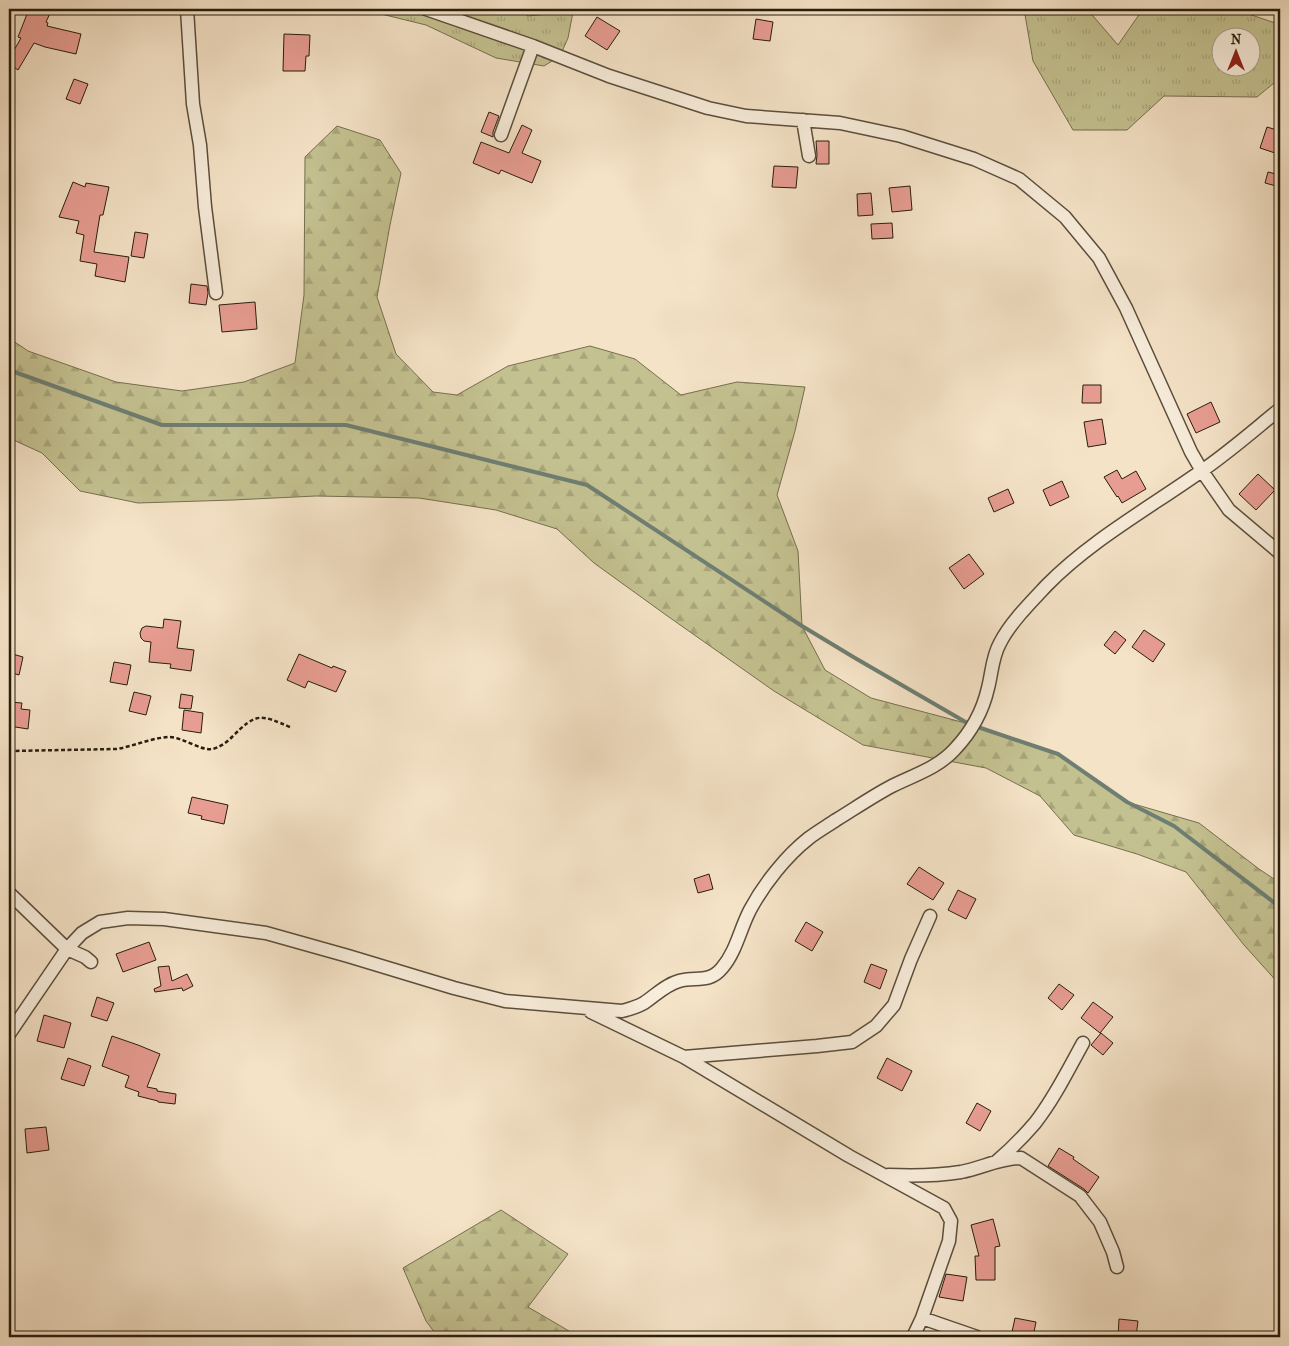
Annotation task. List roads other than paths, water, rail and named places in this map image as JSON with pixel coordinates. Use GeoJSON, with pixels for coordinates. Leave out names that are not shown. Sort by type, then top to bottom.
{"type":"FeatureCollection","features":[{"type":"Feature","properties":{"kind":"street"},"geometry":{"type":"LineString","coordinates":[[187,9],[193,104],[200,145],[205,207],[216,293]]}},
{"type":"Feature","properties":{"kind":"street"},"geometry":{"type":"LineString","coordinates":[[426,9],[533,46],[609,76],[708,108],[746,116],[840,123],[901,136],[974,159],[1019,179],[1065,217],[1100,258],[1126,308],[1191,452],[1202,471],[1230,510],[1280,553]]}},
{"type":"Feature","properties":{"kind":"street"},"geometry":{"type":"LineString","coordinates":[[501,135],[533,46]]}},
{"type":"Feature","properties":{"kind":"street"},"geometry":{"type":"LineString","coordinates":[[803,120],[809,156]]}},
{"type":"Feature","properties":{"kind":"street"},"geometry":{"type":"LineString","coordinates":[[9,1034],[67,949],[82,933],[100,922],[128,918],[164,919],[266,933],[505,1001],[622,1011],[636,1007],[664,987],[681,980],[705,979],[716,975],[724,967],[734,948],[750,910],[775,873],[792,853],[809,838],[863,803],[940,762],[955,749],[975,722],[988,690],[992,666],[999,644],[1012,624],[1047,584],[1082,554],[1202,471],[1280,409]]}},
{"type":"Feature","properties":{"kind":"street"},"geometry":{"type":"LineString","coordinates":[[9,893],[67,949],[85,957],[91,962]]}},
{"type":"Feature","properties":{"kind":"street"},"geometry":{"type":"LineString","coordinates":[[684,1057],[852,1042],[876,1026],[894,1005],[930,916]]}},
{"type":"Feature","properties":{"kind":"street"},"geometry":{"type":"LineString","coordinates":[[584,1008],[684,1057],[849,1156],[944,1208],[951,1221],[949,1241],[922,1318],[913,1337]]}},
{"type":"Feature","properties":{"kind":"street"},"geometry":{"type":"LineString","coordinates":[[996,1162],[1036,1122],[1055,1094],[1083,1043]]}},
{"type":"Feature","properties":{"kind":"street"},"geometry":{"type":"LineString","coordinates":[[883,1174],[919,1176],[962,1172],[1012,1158],[1022,1158],[1080,1196],[1100,1222],[1113,1252],[1116,1267]]}},
{"type":"Feature","properties":{"kind":"street"},"geometry":{"type":"LineString","coordinates":[[922,1318],[977,1337]]}},
{"type":"Feature","properties":{"kind":"waterway"},"geometry":{"type":"LineString","coordinates":[[9,370],[162,425],[346,425],[587,485],[802,626],[969,724],[1058,754],[1127,802],[1174,826],[1280,907]]}}]}
